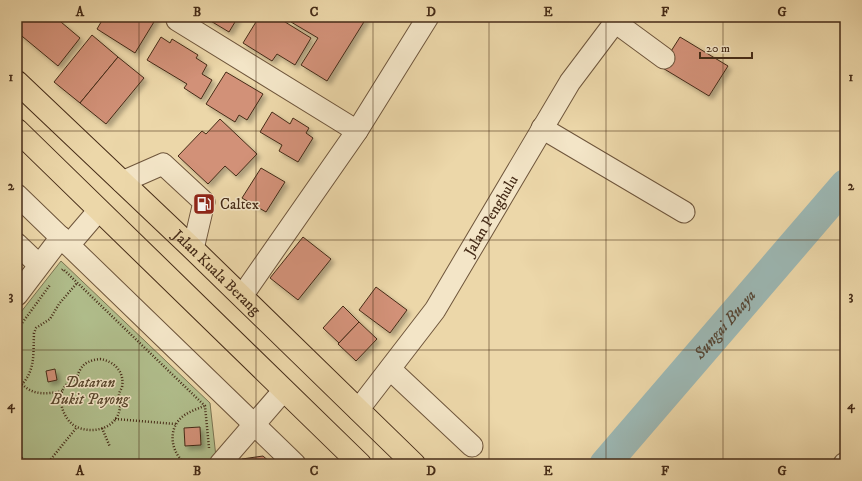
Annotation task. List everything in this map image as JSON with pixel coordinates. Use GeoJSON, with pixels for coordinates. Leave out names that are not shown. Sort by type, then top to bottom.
{"type":"FeatureCollection","features":[{"type":"Feature","properties":{"kind":"highway","name":"Jalan Kuala Berang"},"geometry":{"type":"LineString","coordinates":[[17,82],[242,296],[414,464]]}},
{"type":"Feature","properties":{"kind":"highway"},"geometry":{"type":"LineString","coordinates":[[17,130],[360,464]]}},
{"type":"Feature","properties":{"kind":"street"},"geometry":{"type":"LineString","coordinates":[[242,296],[357,131],[428,17]]}},
{"type":"Feature","properties":{"kind":"street"},"geometry":{"type":"LineString","coordinates":[[177,20],[357,131]]}},
{"type":"Feature","properties":{"kind":"street"},"geometry":{"type":"LineString","coordinates":[[617,20],[664,58]]}},
{"type":"Feature","properties":{"kind":"street","name":"Jalan Penghulu"},"geometry":{"type":"LineString","coordinates":[[358,410],[435,310],[570,82],[617,20]]}},
{"type":"Feature","properties":{"kind":"street"},"geometry":{"type":"LineString","coordinates":[[542,128],[684,212]]}},
{"type":"Feature","properties":{"kind":"street"},"geometry":{"type":"LineString","coordinates":[[122,182],[163,164],[204,202],[193,249]]}},
{"type":"Feature","properties":{"kind":"street"},"geometry":{"type":"LineString","coordinates":[[17,195],[295,464]]}},
{"type":"Feature","properties":{"kind":"street"},"geometry":{"type":"LineString","coordinates":[[17,295],[39,266],[99,210]]}},
{"type":"Feature","properties":{"kind":"street"},"geometry":{"type":"LineString","coordinates":[[17,244],[39,266]]}},
{"type":"Feature","properties":{"kind":"street"},"geometry":{"type":"LineString","coordinates":[[390,369],[472,446]]}},
{"type":"Feature","properties":{"kind":"street"},"geometry":{"type":"LineString","coordinates":[[215,456],[255,424],[284,390]]}},
{"type":"Feature","properties":{"kind":"path"},"geometry":{"type":"LineString","coordinates":[[58,275],[63,269],[204,406],[215,456]]}},
{"type":"Feature","properties":{"kind":"path"},"geometry":{"type":"LineString","coordinates":[[17,330],[53,282]]}},
{"type":"Feature","properties":{"kind":"path"},"geometry":{"type":"LineString","coordinates":[[17,389],[27,379],[32,367],[34,333],[36,328],[50,320],[59,304],[77,283]]}},
{"type":"Feature","properties":{"kind":"path"},"geometry":{"type":"LineString","coordinates":[[92,360],[108,360],[120,371],[122,379],[122,387],[118,394],[120,407],[116,419],[102,428],[85,430],[70,422],[62,408],[61,400],[63,391],[65,386],[77,377],[80,369],[92,360]]}},
{"type":"Feature","properties":{"kind":"path"},"geometry":{"type":"LineString","coordinates":[[22,384],[27,390],[36,393],[63,391]]}},
{"type":"Feature","properties":{"kind":"path"},"geometry":{"type":"LineString","coordinates":[[186,464],[180,460],[175,452],[172,442],[173,433],[176,424],[181,418],[204,406]]}},
{"type":"Feature","properties":{"kind":"path"},"geometry":{"type":"LineString","coordinates":[[116,419],[176,424]]}},
{"type":"Feature","properties":{"kind":"path"},"geometry":{"type":"LineString","coordinates":[[47,464],[77,427]]}},
{"type":"Feature","properties":{"kind":"path"},"geometry":{"type":"LineString","coordinates":[[102,428],[110,447]]}},
{"type":"Feature","properties":{"kind":"path"},"geometry":{"type":"LineString","coordinates":[[17,454],[30,464]]}},
{"type":"Feature","properties":{"kind":"green space","name":"Dataran Bukit Payong"},"geometry":{"type":"Polygon","coordinates":[[[61,261],[210,403],[216,457],[210,464],[17,464],[17,317],[61,261]]]}},
{"type":"Feature","properties":{"kind":"building"},"geometry":{"type":"Polygon","coordinates":[[[17,17],[55,17],[80,38],[58,66],[17,32],[17,17]]]}},
{"type":"Feature","properties":{"kind":"building"},"geometry":{"type":"Polygon","coordinates":[[[104,17],[157,17],[135,53],[97,29],[104,17]]]}},
{"type":"Feature","properties":{"kind":"building"},"geometry":{"type":"Polygon","coordinates":[[[204,17],[238,17],[229,32],[204,17]]]}},
{"type":"Feature","properties":{"kind":"building"},"geometry":{"type":"Polygon","coordinates":[[[259,17],[277,17],[311,38],[295,65],[277,54],[272,61],[243,43],[259,17]]]}},
{"type":"Feature","properties":{"kind":"building"},"geometry":{"type":"Polygon","coordinates":[[[294,17],[367,17],[327,81],[301,65],[318,38],[291,22],[294,17]]]}},
{"type":"Feature","properties":{"kind":"building"},"geometry":{"type":"Polygon","coordinates":[[[92,35],[118,57],[80,103],[54,82],[92,35]]]}},
{"type":"Feature","properties":{"kind":"building"},"geometry":{"type":"Polygon","coordinates":[[[161,37],[170,43],[172,39],[198,55],[196,58],[207,65],[202,74],[212,80],[201,99],[184,88],[187,84],[147,60],[161,37]]]}},
{"type":"Feature","properties":{"kind":"building"},"geometry":{"type":"Polygon","coordinates":[[[680,37],[728,66],[709,96],[661,67],[680,37]]]}},
{"type":"Feature","properties":{"kind":"building"},"geometry":{"type":"Polygon","coordinates":[[[118,57],[144,78],[106,124],[80,103],[118,57]]]}},
{"type":"Feature","properties":{"kind":"building"},"geometry":{"type":"Polygon","coordinates":[[[226,72],[263,94],[247,120],[239,115],[235,122],[206,104],[226,72]]]}},
{"type":"Feature","properties":{"kind":"building"},"geometry":{"type":"Polygon","coordinates":[[[272,112],[290,124],[293,118],[309,128],[306,133],[313,138],[298,162],[279,151],[282,145],[260,132],[272,112]]]}},
{"type":"Feature","properties":{"kind":"building"},"geometry":{"type":"Polygon","coordinates":[[[220,119],[257,154],[236,176],[225,166],[208,184],[178,156],[202,131],[206,134],[220,119]]]}},
{"type":"Feature","properties":{"kind":"building"},"geometry":{"type":"Polygon","coordinates":[[[261,168],[285,182],[266,212],[242,198],[261,168]]]}},
{"type":"Feature","properties":{"kind":"building"},"geometry":{"type":"Polygon","coordinates":[[[303,237],[331,259],[298,300],[270,278],[303,237]]]}},
{"type":"Feature","properties":{"kind":"building"},"geometry":{"type":"Polygon","coordinates":[[[376,287],[407,310],[390,333],[359,310],[376,287]]]}},
{"type":"Feature","properties":{"kind":"building"},"geometry":{"type":"Polygon","coordinates":[[[343,306],[359,322],[339,343],[323,328],[343,306]]]}},
{"type":"Feature","properties":{"kind":"building"},"geometry":{"type":"Polygon","coordinates":[[[359,322],[377,339],[356,361],[338,344],[359,322]]]}},
{"type":"Feature","properties":{"kind":"building"},"geometry":{"type":"Polygon","coordinates":[[[55,369],[57,380],[48,382],[46,371],[55,369]]]}},
{"type":"Feature","properties":{"kind":"building"},"geometry":{"type":"Polygon","coordinates":[[[200,427],[201,445],[185,446],[184,428],[200,427]]]}},
{"type":"Feature","properties":{"kind":"building"},"geometry":{"type":"Polygon","coordinates":[[[263,456],[272,464],[238,464],[242,459],[263,456]]]}},
{"type":"Feature","properties":{"kind":"waterway","name":"Sungai Buaya"},"geometry":{"type":"LineString","coordinates":[[605,464],[845,185]]}},
{"type":"Feature","properties":{"kind":"place","name":"Caltex"},"geometry":{"type":"Point","coordinates":[204,204]}}]}
